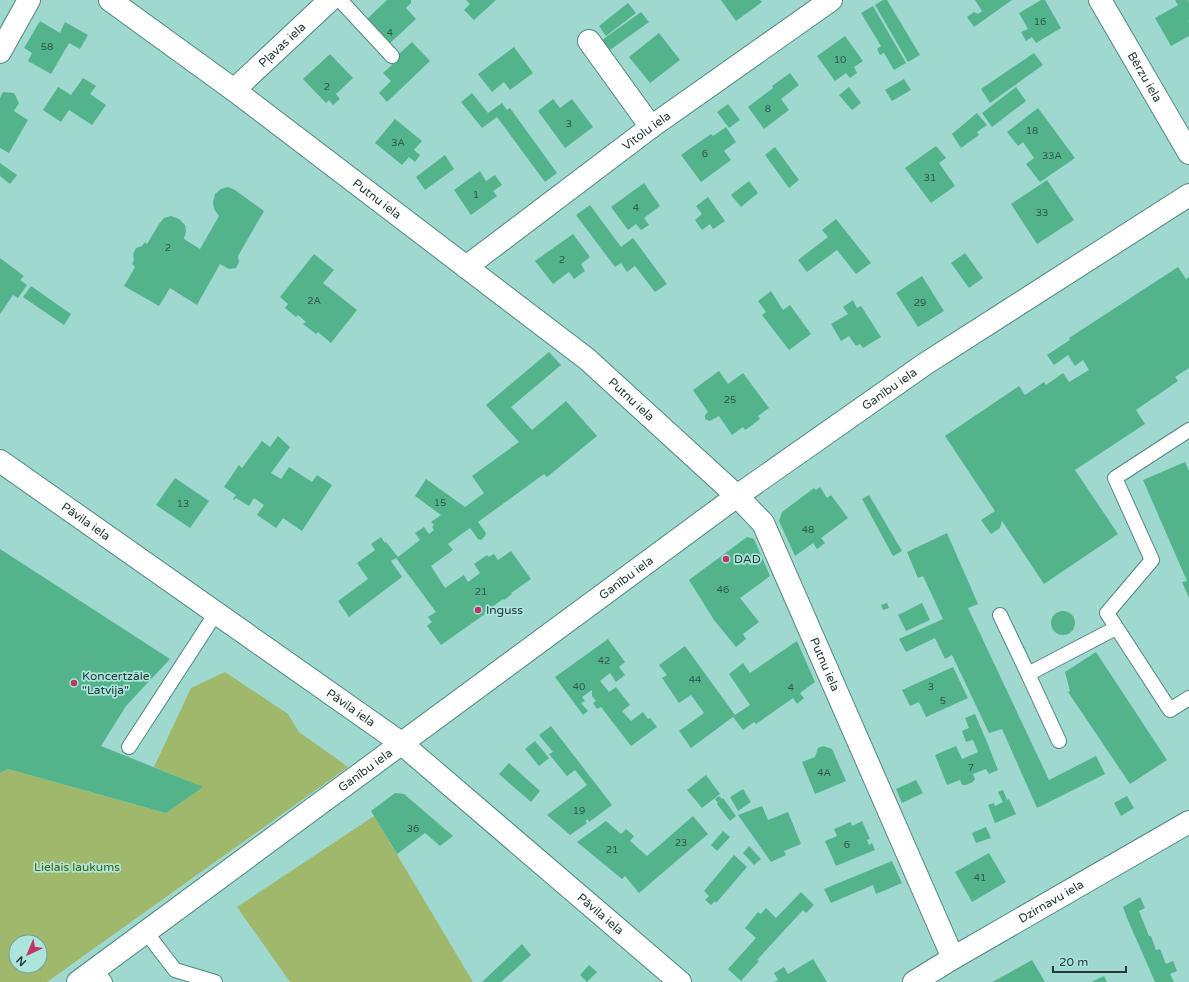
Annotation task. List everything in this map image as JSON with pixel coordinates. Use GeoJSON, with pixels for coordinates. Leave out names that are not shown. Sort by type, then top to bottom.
{"type":"FeatureCollection","features":[{"type":"Feature","properties":{"kind":"street"},"geometry":{"type":"LineString","coordinates":[[0,52],[29,0]]}},
{"type":"Feature","properties":{"kind":"street","name":"Putnu iela"},"geometry":{"type":"LineString","coordinates":[[110,0],[234,90],[587,359],[737,496],[763,523],[953,958]]}},
{"type":"Feature","properties":{"kind":"street","name":"Pļavas iela"},"geometry":{"type":"LineString","coordinates":[[234,90],[330,0]]}},
{"type":"Feature","properties":{"kind":"street","name":"Vītolu iela"},"geometry":{"type":"LineString","coordinates":[[466,267],[651,128],[831,0]]}},
{"type":"Feature","properties":{"kind":"street","name":"Bērzu iela"},"geometry":{"type":"LineString","coordinates":[[1100,0],[1189,153]]}},
{"type":"Feature","properties":{"kind":"street"},"geometry":{"type":"LineString","coordinates":[[589,41],[651,128]]}},
{"type":"Feature","properties":{"kind":"street","name":"Ganību iela"},"geometry":{"type":"LineString","coordinates":[[78,982],[100,976],[146,932],[737,496],[925,364],[1189,196]]}},
{"type":"Feature","properties":{"kind":"street","name":"Pāvila iela"},"geometry":{"type":"LineString","coordinates":[[0,461],[402,743],[680,982]]}},
{"type":"Feature","properties":{"kind":"street","name":"Dzirnavu iela"},"geometry":{"type":"LineString","coordinates":[[914,982],[1189,822]]}},
{"type":"Feature","properties":{"kind":"lane"},"geometry":{"type":"LineString","coordinates":[[340,0],[392,56]]}},
{"type":"Feature","properties":{"kind":"lane"},"geometry":{"type":"LineString","coordinates":[[1189,430],[1114,478],[1152,560],[1108,613],[1116,628],[1170,710],[1189,698]]}},
{"type":"Feature","properties":{"kind":"lane"},"geometry":{"type":"LineString","coordinates":[[129,748],[216,613]]}},
{"type":"Feature","properties":{"kind":"lane"},"geometry":{"type":"LineString","coordinates":[[1000,615],[1059,741]]}},
{"type":"Feature","properties":{"kind":"lane"},"geometry":{"type":"LineString","coordinates":[[1028,674],[1116,628]]}},
{"type":"Feature","properties":{"kind":"lane"},"geometry":{"type":"LineString","coordinates":[[146,932],[174,970],[215,982]]}},
{"type":"Feature","properties":{"kind":"green space","name":"Lielais laukums"},"geometry":{"type":"Polygon","coordinates":[[[225,672],[288,714],[299,732],[348,767],[47,982],[0,982],[0,773],[8,769],[166,813],[202,787],[154,767],[191,688],[225,672]]]}},
{"type":"Feature","properties":{"kind":"green space"},"geometry":{"type":"Polygon","coordinates":[[[374,816],[473,982],[290,982],[237,907],[374,816]]]}},
{"type":"Feature","properties":{"kind":"building"},"geometry":{"type":"Polygon","coordinates":[[[387,0],[411,0],[411,3],[406,8],[416,19],[389,44],[366,20],[387,0]]]}},
{"type":"Feature","properties":{"kind":"building"},"geometry":{"type":"Polygon","coordinates":[[[466,0],[496,0],[474,20],[464,10],[470,4],[466,0]]]}},
{"type":"Feature","properties":{"kind":"building"},"geometry":{"type":"Polygon","coordinates":[[[721,0],[760,0],[762,2],[736,21],[721,0]]]}},
{"type":"Feature","properties":{"kind":"building"},"geometry":{"type":"Polygon","coordinates":[[[883,0],[887,0],[920,55],[908,62],[875,5],[883,0]]]}},
{"type":"Feature","properties":{"kind":"building"},"geometry":{"type":"Polygon","coordinates":[[[975,0],[1012,0],[974,27],[967,17],[974,12],[978,14],[982,11],[975,0]]]}},
{"type":"Feature","properties":{"kind":"building"},"geometry":{"type":"Polygon","coordinates":[[[1041,0],[1045,0],[1061,28],[1036,43],[1032,37],[1026,41],[1021,32],[1028,29],[1019,13],[1041,0]]]}},
{"type":"Feature","properties":{"kind":"building"},"geometry":{"type":"Polygon","coordinates":[[[1175,0],[1188,0],[1189,36],[1171,46],[1155,18],[1178,5],[1175,0]]]}},
{"type":"Feature","properties":{"kind":"building"},"geometry":{"type":"Polygon","coordinates":[[[628,3],[636,13],[606,36],[599,26],[628,3]]]}},
{"type":"Feature","properties":{"kind":"building"},"geometry":{"type":"Polygon","coordinates":[[[873,6],[906,63],[894,70],[884,53],[880,55],[877,49],[881,46],[861,13],[873,6]]]}},
{"type":"Feature","properties":{"kind":"building"},"geometry":{"type":"Polygon","coordinates":[[[641,12],[649,22],[610,50],[602,40],[641,12]]]}},
{"type":"Feature","properties":{"kind":"building"},"geometry":{"type":"Polygon","coordinates":[[[40,21],[60,33],[65,22],[88,35],[80,49],[69,43],[51,74],[28,61],[32,53],[24,48],[40,21]]]}},
{"type":"Feature","properties":{"kind":"building"},"geometry":{"type":"Polygon","coordinates":[[[659,33],[680,60],[650,83],[629,57],[659,33]]]}},
{"type":"Feature","properties":{"kind":"building"},"geometry":{"type":"Polygon","coordinates":[[[845,36],[863,61],[854,67],[857,73],[850,78],[846,73],[835,81],[817,56],[845,36]]]}},
{"type":"Feature","properties":{"kind":"building"},"geometry":{"type":"Polygon","coordinates":[[[412,42],[430,61],[387,102],[379,93],[391,81],[383,73],[392,65],[388,60],[395,53],[399,54],[412,42]]]}},
{"type":"Feature","properties":{"kind":"building"},"geometry":{"type":"Polygon","coordinates":[[[514,47],[533,73],[510,90],[504,82],[492,92],[478,74],[514,47]]]}},
{"type":"Feature","properties":{"kind":"building"},"geometry":{"type":"Polygon","coordinates":[[[1034,53],[1043,65],[990,103],[981,89],[1034,53]]]}},
{"type":"Feature","properties":{"kind":"building"},"geometry":{"type":"Polygon","coordinates":[[[330,54],[353,78],[336,94],[340,99],[333,105],[329,100],[326,103],[303,79],[330,54]]]}},
{"type":"Feature","properties":{"kind":"building"},"geometry":{"type":"Polygon","coordinates":[[[790,73],[799,85],[781,99],[789,110],[764,129],[748,107],[773,88],[772,86],[790,73]]]}},
{"type":"Feature","properties":{"kind":"building"},"geometry":{"type":"Polygon","coordinates":[[[83,78],[96,86],[90,94],[106,105],[92,125],[69,110],[61,122],[43,110],[58,87],[71,95],[83,78]]]}},
{"type":"Feature","properties":{"kind":"building"},"geometry":{"type":"Polygon","coordinates":[[[904,79],[911,90],[892,101],[885,90],[904,79]]]}},
{"type":"Feature","properties":{"kind":"building"},"geometry":{"type":"Polygon","coordinates":[[[849,87],[861,103],[852,110],[839,95],[849,87]]]}},
{"type":"Feature","properties":{"kind":"building"},"geometry":{"type":"Polygon","coordinates":[[[1016,87],[1026,101],[992,127],[982,113],[1016,87]]]}},
{"type":"Feature","properties":{"kind":"building"},"geometry":{"type":"Polygon","coordinates":[[[3,92],[14,93],[19,103],[14,111],[28,120],[9,153],[0,148],[0,98],[3,92]]]}},
{"type":"Feature","properties":{"kind":"building"},"geometry":{"type":"Polygon","coordinates":[[[472,93],[488,113],[502,103],[507,110],[510,108],[557,173],[545,182],[497,117],[482,128],[461,102],[472,93]]]}},
{"type":"Feature","properties":{"kind":"building"},"geometry":{"type":"Polygon","coordinates":[[[553,99],[560,108],[572,99],[593,127],[565,148],[538,111],[553,99]]]}},
{"type":"Feature","properties":{"kind":"building"},"geometry":{"type":"Polygon","coordinates":[[[728,104],[740,120],[729,128],[717,112],[728,104]]]}},
{"type":"Feature","properties":{"kind":"building"},"geometry":{"type":"Polygon","coordinates":[[[1038,108],[1075,158],[1040,182],[1026,164],[1034,158],[1023,142],[1018,146],[1007,132],[1038,108]]]}},
{"type":"Feature","properties":{"kind":"building"},"geometry":{"type":"Polygon","coordinates":[[[977,113],[987,125],[977,132],[979,135],[961,148],[952,134],[977,113]]]}},
{"type":"Feature","properties":{"kind":"building"},"geometry":{"type":"Polygon","coordinates":[[[395,119],[422,141],[414,150],[420,155],[415,162],[409,157],[402,165],[375,143],[395,119]]]}},
{"type":"Feature","properties":{"kind":"building"},"geometry":{"type":"Polygon","coordinates":[[[726,127],[736,142],[724,151],[731,160],[701,182],[681,155],[711,134],[713,136],[726,127]]]}},
{"type":"Feature","properties":{"kind":"building"},"geometry":{"type":"Polygon","coordinates":[[[936,146],[946,158],[939,163],[955,186],[931,203],[905,168],[936,146]]]}},
{"type":"Feature","properties":{"kind":"building"},"geometry":{"type":"Polygon","coordinates":[[[775,147],[799,180],[789,188],[765,155],[775,147]]]}},
{"type":"Feature","properties":{"kind":"building"},"geometry":{"type":"Polygon","coordinates":[[[445,155],[454,169],[425,190],[416,177],[445,155]]]}},
{"type":"Feature","properties":{"kind":"building"},"geometry":{"type":"Polygon","coordinates":[[[0,163],[17,175],[10,184],[0,176],[0,163]]]}},
{"type":"Feature","properties":{"kind":"building"},"geometry":{"type":"Polygon","coordinates":[[[480,171],[486,181],[495,175],[502,185],[493,191],[497,196],[471,215],[454,190],[480,171]]]}},
{"type":"Feature","properties":{"kind":"building"},"geometry":{"type":"Polygon","coordinates":[[[1047,180],[1074,220],[1037,244],[1011,204],[1047,180]]]}},
{"type":"Feature","properties":{"kind":"building"},"geometry":{"type":"Polygon","coordinates":[[[749,181],[758,193],[741,207],[731,195],[749,181]]]}},
{"type":"Feature","properties":{"kind":"building"},"geometry":{"type":"Polygon","coordinates":[[[644,183],[660,206],[644,218],[649,225],[641,230],[636,224],[628,230],[611,207],[644,183]]]}},
{"type":"Feature","properties":{"kind":"building"},"geometry":{"type":"Polygon","coordinates":[[[228,187],[235,190],[264,211],[238,256],[239,262],[236,268],[229,269],[220,264],[197,305],[170,288],[159,306],[124,286],[135,267],[132,264],[134,260],[133,254],[136,248],[142,246],[145,242],[147,244],[164,218],[171,216],[179,219],[185,225],[186,231],[184,239],[200,249],[219,216],[214,209],[213,202],[215,194],[221,189],[228,187]]]}},
{"type":"Feature","properties":{"kind":"building"},"geometry":{"type":"Polygon","coordinates":[[[708,197],[725,221],[713,229],[710,224],[702,230],[695,220],[702,214],[696,206],[708,197]]]}},
{"type":"Feature","properties":{"kind":"building"},"geometry":{"type":"Polygon","coordinates":[[[590,205],[621,247],[633,238],[667,284],[655,292],[635,266],[627,272],[621,263],[615,267],[576,215],[590,205]]]}},
{"type":"Feature","properties":{"kind":"building"},"geometry":{"type":"Polygon","coordinates":[[[836,219],[871,263],[856,274],[837,250],[807,272],[798,260],[828,237],[822,230],[836,219]]]}},
{"type":"Feature","properties":{"kind":"building"},"geometry":{"type":"Polygon","coordinates":[[[573,234],[590,257],[581,264],[585,271],[574,279],[569,272],[553,284],[535,261],[573,234]]]}},
{"type":"Feature","properties":{"kind":"building"},"geometry":{"type":"Polygon","coordinates":[[[965,253],[983,278],[969,288],[951,263],[965,253]]]}},
{"type":"Feature","properties":{"kind":"building"},"geometry":{"type":"Polygon","coordinates":[[[314,254],[334,270],[323,283],[357,310],[331,343],[318,332],[316,334],[303,324],[306,322],[298,315],[296,317],[285,308],[288,304],[280,297],[314,254]]]}},
{"type":"Feature","properties":{"kind":"building"},"geometry":{"type":"Polygon","coordinates":[[[0,258],[24,276],[20,280],[27,285],[18,298],[13,295],[0,314],[0,258]]]}},
{"type":"Feature","properties":{"kind":"building"},"geometry":{"type":"Polygon","coordinates":[[[1178,267],[1186,279],[1189,277],[1189,368],[1175,377],[1178,381],[1136,410],[1145,424],[1075,470],[1118,534],[1044,584],[1002,521],[1000,528],[991,534],[981,520],[995,511],[945,436],[1019,386],[1025,395],[1044,382],[1046,385],[1063,373],[1069,382],[1089,370],[1083,360],[1075,366],[1068,355],[1054,365],[1047,355],[1070,340],[1069,338],[1178,267]]]}},
{"type":"Feature","properties":{"kind":"building"},"geometry":{"type":"Polygon","coordinates":[[[922,276],[944,311],[918,327],[896,293],[922,276]]]}},
{"type":"Feature","properties":{"kind":"building"},"geometry":{"type":"Polygon","coordinates":[[[31,286],[71,314],[64,325],[23,297],[31,286]]]}},
{"type":"Feature","properties":{"kind":"building"},"geometry":{"type":"Polygon","coordinates":[[[771,291],[783,310],[790,305],[811,334],[789,350],[762,315],[766,312],[758,301],[771,291]]]}},
{"type":"Feature","properties":{"kind":"building"},"geometry":{"type":"Polygon","coordinates":[[[853,300],[857,308],[861,306],[881,337],[863,348],[860,344],[856,346],[849,336],[841,341],[831,324],[848,314],[843,307],[853,300]]]}},
{"type":"Feature","properties":{"kind":"building"},"geometry":{"type":"Polygon","coordinates":[[[549,352],[561,365],[511,407],[532,430],[566,401],[597,436],[547,477],[544,474],[478,522],[486,533],[481,540],[478,539],[470,528],[448,544],[453,550],[431,566],[445,588],[464,575],[468,582],[480,573],[474,564],[487,555],[489,557],[494,554],[498,560],[511,551],[531,579],[441,645],[427,626],[432,622],[428,617],[436,612],[396,558],[391,561],[402,577],[349,617],[338,601],[368,579],[357,563],[375,550],[371,544],[381,537],[398,557],[420,540],[415,533],[424,527],[429,534],[434,530],[432,527],[434,525],[431,522],[441,515],[415,496],[426,479],[465,507],[484,493],[472,476],[519,442],[486,405],[549,352]]]}},
{"type":"Feature","properties":{"kind":"building"},"geometry":{"type":"Polygon","coordinates":[[[719,371],[728,384],[743,373],[769,408],[758,416],[760,419],[751,426],[745,430],[743,427],[732,435],[719,416],[710,421],[705,419],[705,415],[708,412],[693,390],[719,371]]]}},
{"type":"Feature","properties":{"kind":"building"},"geometry":{"type":"Polygon","coordinates":[[[278,436],[290,447],[271,473],[281,479],[289,467],[312,482],[317,475],[332,485],[302,531],[283,518],[276,528],[257,515],[264,505],[254,498],[249,506],[236,498],[234,500],[233,499],[236,495],[224,487],[239,465],[242,468],[262,441],[270,447],[278,436]]]}},
{"type":"Feature","properties":{"kind":"building"},"geometry":{"type":"Polygon","coordinates":[[[1185,462],[1189,471],[1189,598],[1182,582],[1187,581],[1143,480],[1185,462]]]}},
{"type":"Feature","properties":{"kind":"building"},"geometry":{"type":"Polygon","coordinates":[[[175,478],[209,501],[190,528],[156,505],[175,478]]]}},
{"type":"Feature","properties":{"kind":"building"},"geometry":{"type":"Polygon","coordinates":[[[820,487],[827,498],[831,495],[848,518],[821,538],[825,543],[817,549],[813,543],[795,556],[779,521],[782,512],[814,488],[816,490],[820,487]]]}},
{"type":"Feature","properties":{"kind":"building"},"geometry":{"type":"Polygon","coordinates":[[[869,495],[902,551],[893,556],[862,499],[869,495]]]}},
{"type":"Feature","properties":{"kind":"building"},"geometry":{"type":"Polygon","coordinates":[[[947,533],[978,604],[968,608],[1049,780],[1096,756],[1105,774],[1037,808],[1002,729],[989,733],[952,655],[945,659],[935,638],[906,652],[899,639],[943,619],[923,576],[918,578],[907,552],[947,533]]]}},
{"type":"Feature","properties":{"kind":"building"},"geometry":{"type":"Polygon","coordinates":[[[747,537],[754,539],[770,576],[740,598],[759,622],[743,634],[746,639],[736,647],[714,620],[689,580],[747,537]]]}},
{"type":"Feature","properties":{"kind":"building","name":"Koncertzāle \"Latvija\""},"geometry":{"type":"Polygon","coordinates":[[[0,549],[170,659],[126,706],[101,746],[203,787],[166,813],[8,769],[0,773],[0,549]]]}},
{"type":"Feature","properties":{"kind":"building"},"geometry":{"type":"Polygon","coordinates":[[[887,603],[889,608],[883,610],[881,605],[887,603]]]}},
{"type":"Feature","properties":{"kind":"building"},"geometry":{"type":"Polygon","coordinates":[[[922,603],[930,620],[906,631],[898,615],[922,603]]]}},
{"type":"Feature","properties":{"kind":"building"},"geometry":{"type":"Polygon","coordinates":[[[1063,611],[1068,612],[1074,618],[1074,628],[1068,634],[1063,635],[1058,634],[1052,628],[1051,623],[1052,618],[1058,612],[1063,611]]]}},
{"type":"Feature","properties":{"kind":"building"},"geometry":{"type":"Polygon","coordinates":[[[608,639],[625,662],[619,667],[625,675],[616,682],[610,673],[600,681],[609,692],[616,687],[630,705],[622,711],[631,721],[643,712],[657,727],[631,746],[601,707],[597,709],[593,703],[596,701],[592,696],[592,690],[582,697],[585,701],[581,703],[588,711],[583,715],[555,677],[608,639]]]}},
{"type":"Feature","properties":{"kind":"building"},"geometry":{"type":"Polygon","coordinates":[[[797,641],[815,682],[800,693],[804,698],[797,704],[793,698],[756,724],[754,722],[743,730],[733,717],[691,748],[679,731],[704,713],[691,695],[679,703],[662,678],[667,675],[659,665],[685,646],[735,715],[750,705],[729,674],[743,663],[750,673],[797,641]]]}},
{"type":"Feature","properties":{"kind":"building"},"geometry":{"type":"Polygon","coordinates":[[[1096,652],[1167,760],[1130,784],[1068,692],[1070,691],[1065,672],[1096,652]]]}},
{"type":"Feature","properties":{"kind":"building"},"geometry":{"type":"Polygon","coordinates":[[[953,667],[968,698],[926,717],[919,702],[910,706],[902,690],[953,667]]]}},
{"type":"Feature","properties":{"kind":"building"},"geometry":{"type":"Polygon","coordinates":[[[975,714],[998,770],[989,774],[986,769],[973,774],[975,779],[973,782],[966,785],[962,785],[960,780],[947,785],[935,755],[956,746],[962,759],[978,752],[973,740],[966,742],[962,731],[969,728],[965,718],[975,714]]]}},
{"type":"Feature","properties":{"kind":"building"},"geometry":{"type":"Polygon","coordinates":[[[551,726],[612,805],[589,822],[588,819],[585,821],[587,823],[570,835],[547,815],[587,785],[575,770],[567,776],[549,754],[553,752],[539,735],[551,726]]]}},
{"type":"Feature","properties":{"kind":"building"},"geometry":{"type":"Polygon","coordinates":[[[535,741],[549,758],[539,766],[525,749],[535,741]]]}},
{"type":"Feature","properties":{"kind":"building"},"geometry":{"type":"Polygon","coordinates":[[[823,746],[832,749],[846,781],[815,794],[802,762],[815,757],[818,748],[823,746]]]}},
{"type":"Feature","properties":{"kind":"building"},"geometry":{"type":"Polygon","coordinates":[[[509,763],[540,791],[531,802],[499,774],[509,763]]]}},
{"type":"Feature","properties":{"kind":"building"},"geometry":{"type":"Polygon","coordinates":[[[706,775],[720,794],[702,808],[687,790],[706,775]]]}},
{"type":"Feature","properties":{"kind":"building"},"geometry":{"type":"Polygon","coordinates":[[[916,780],[923,793],[902,803],[896,789],[916,780]]]}},
{"type":"Feature","properties":{"kind":"building"},"geometry":{"type":"Polygon","coordinates":[[[743,789],[751,802],[738,811],[730,797],[743,789]]]}},
{"type":"Feature","properties":{"kind":"building"},"geometry":{"type":"Polygon","coordinates":[[[1003,790],[1007,800],[1009,799],[1016,814],[995,823],[988,805],[994,803],[995,806],[1003,802],[998,792],[1003,790]]]}},
{"type":"Feature","properties":{"kind":"building"},"geometry":{"type":"Polygon","coordinates":[[[395,793],[404,794],[453,836],[440,846],[425,833],[397,854],[371,811],[395,793]]]}},
{"type":"Feature","properties":{"kind":"building"},"geometry":{"type":"Polygon","coordinates":[[[719,796],[722,799],[723,798],[736,816],[730,821],[717,804],[718,803],[715,799],[719,796]]]}},
{"type":"Feature","properties":{"kind":"building"},"geometry":{"type":"Polygon","coordinates":[[[1127,796],[1134,808],[1121,816],[1114,803],[1127,796]]]}},
{"type":"Feature","properties":{"kind":"building"},"geometry":{"type":"Polygon","coordinates":[[[762,806],[768,820],[788,812],[801,844],[784,851],[786,855],[771,862],[738,815],[762,806]]]}},
{"type":"Feature","properties":{"kind":"building"},"geometry":{"type":"Polygon","coordinates":[[[693,816],[708,834],[639,893],[625,876],[622,879],[577,842],[606,821],[621,834],[626,829],[634,836],[630,841],[647,856],[693,816]]]}},
{"type":"Feature","properties":{"kind":"building"},"geometry":{"type":"Polygon","coordinates":[[[862,821],[870,839],[867,840],[869,845],[872,843],[875,850],[836,866],[825,841],[837,836],[834,829],[851,822],[852,826],[862,821]]]}},
{"type":"Feature","properties":{"kind":"building"},"geometry":{"type":"Polygon","coordinates":[[[986,827],[991,838],[976,843],[972,833],[986,827]]]}},
{"type":"Feature","properties":{"kind":"building"},"geometry":{"type":"Polygon","coordinates":[[[723,831],[730,837],[717,851],[711,845],[723,831]]]}},
{"type":"Feature","properties":{"kind":"building"},"geometry":{"type":"Polygon","coordinates":[[[749,846],[761,859],[754,865],[743,853],[749,846]]]}},
{"type":"Feature","properties":{"kind":"building"},"geometry":{"type":"Polygon","coordinates":[[[989,853],[1006,882],[972,902],[955,872],[989,853]]]}},
{"type":"Feature","properties":{"kind":"building"},"geometry":{"type":"Polygon","coordinates":[[[734,855],[747,867],[716,903],[715,901],[711,905],[705,900],[709,896],[704,891],[734,855]]]}},
{"type":"Feature","properties":{"kind":"building"},"geometry":{"type":"Polygon","coordinates":[[[892,861],[902,883],[876,894],[873,885],[831,903],[824,889],[892,861]]]}},
{"type":"Feature","properties":{"kind":"building"},"geometry":{"type":"Polygon","coordinates":[[[801,892],[814,905],[806,913],[803,910],[757,960],[759,961],[741,981],[728,969],[756,938],[745,928],[758,912],[761,914],[766,908],[776,918],[801,892]]]}},
{"type":"Feature","properties":{"kind":"building"},"geometry":{"type":"Polygon","coordinates":[[[1140,897],[1145,908],[1139,911],[1156,950],[1160,949],[1166,964],[1173,961],[1177,971],[1170,974],[1174,982],[1155,982],[1127,918],[1123,907],[1140,897]]]}},
{"type":"Feature","properties":{"kind":"building"},"geometry":{"type":"Polygon","coordinates":[[[522,944],[531,955],[501,982],[482,982],[522,944]]]}},
{"type":"Feature","properties":{"kind":"building"},"geometry":{"type":"Polygon","coordinates":[[[813,959],[827,982],[774,982],[778,980],[774,973],[784,967],[788,974],[813,959]]]}},
{"type":"Feature","properties":{"kind":"building"},"geometry":{"type":"Polygon","coordinates":[[[1032,960],[1045,982],[992,982],[1007,974],[1032,960]]]}},
{"type":"Feature","properties":{"kind":"building"},"geometry":{"type":"Polygon","coordinates":[[[589,965],[597,972],[587,982],[580,975],[589,965]]]}},
{"type":"Feature","properties":{"kind":"building"},"geometry":{"type":"Polygon","coordinates":[[[1104,976],[1107,982],[1091,982],[1104,976]]]}},
{"type":"Feature","properties":{"kind":"place","name":"DAD"},"geometry":{"type":"Point","coordinates":[726,559]}},
{"type":"Feature","properties":{"kind":"place","name":"Inguss"},"geometry":{"type":"Point","coordinates":[478,610]}},
{"type":"Feature","properties":{"kind":"place","name":"Koncertzāle \"Latvija\""},"geometry":{"type":"Point","coordinates":[74,683]}}]}
